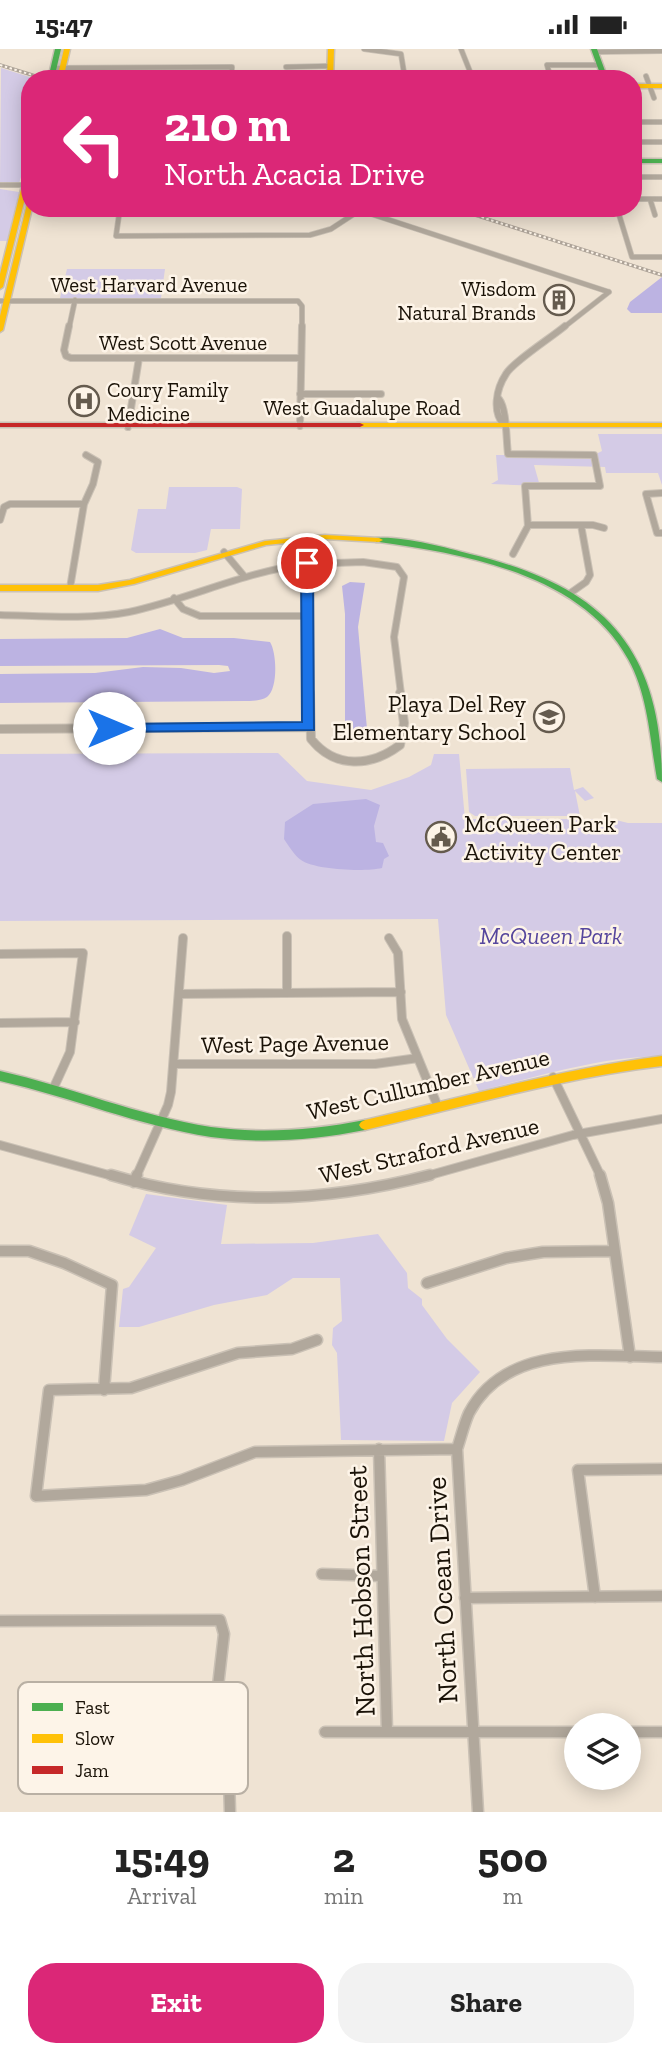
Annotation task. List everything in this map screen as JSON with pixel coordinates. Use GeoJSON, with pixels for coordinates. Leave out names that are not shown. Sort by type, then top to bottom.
{"type":"FeatureCollection","features":[{"type":"Feature","properties":{"kind":"street"},"geometry":{"type":"LineString","coordinates":[[57,70],[58,49]]}},
{"type":"Feature","properties":{"kind":"street"},"geometry":{"type":"LineString","coordinates":[[58,70],[67,49]]}},
{"type":"Feature","properties":{"kind":"street"},"geometry":{"type":"LineString","coordinates":[[329,70],[331,49]]}},
{"type":"Feature","properties":{"kind":"street"},"geometry":{"type":"LineString","coordinates":[[365,49],[401,54],[404,70]]}},
{"type":"Feature","properties":{"kind":"street"},"geometry":{"type":"LineString","coordinates":[[461,49],[469,70]]}},
{"type":"Feature","properties":{"kind":"street"},"geometry":{"type":"LineString","coordinates":[[602,70],[595,50],[662,51]]}},
{"type":"Feature","properties":{"kind":"street"},"geometry":{"type":"LineString","coordinates":[[548,70],[547,65],[600,65]]}},
{"type":"Feature","properties":{"kind":"street"},"geometry":{"type":"LineString","coordinates":[[286,67],[329,66]]}},
{"type":"Feature","properties":{"kind":"street"},"geometry":{"type":"LineString","coordinates":[[144,70],[232,67],[232,70]]}},
{"type":"Feature","properties":{"kind":"street"},"geometry":{"type":"LineString","coordinates":[[642,86],[662,86]]}},
{"type":"Feature","properties":{"kind":"street"},"geometry":{"type":"LineString","coordinates":[[642,122],[662,122]]}},
{"type":"Feature","properties":{"kind":"street"},"geometry":{"type":"LineString","coordinates":[[642,142],[662,142]]}},
{"type":"Feature","properties":{"kind":"street"},"geometry":{"type":"LineString","coordinates":[[642,161],[662,162]]}},
{"type":"Feature","properties":{"kind":"street"},"geometry":{"type":"LineString","coordinates":[[642,177],[662,177]]}},
{"type":"Feature","properties":{"kind":"street"},"geometry":{"type":"LineString","coordinates":[[0,187],[21,187]]}},
{"type":"Feature","properties":{"kind":"street"},"geometry":{"type":"LineString","coordinates":[[642,199],[662,199]]}},
{"type":"Feature","properties":{"kind":"street"},"geometry":{"type":"LineString","coordinates":[[650,199],[655,215]]}},
{"type":"Feature","properties":{"kind":"street"},"geometry":{"type":"LineString","coordinates":[[0,286],[21,209]]}},
{"type":"Feature","properties":{"kind":"street"},"geometry":{"type":"LineString","coordinates":[[0,330],[3,301],[26,217]]}},
{"type":"Feature","properties":{"kind":"street"},"geometry":{"type":"LineString","coordinates":[[119,217],[116,236],[310,235],[331,229],[350,217]]}},
{"type":"Feature","properties":{"kind":"street"},"geometry":{"type":"LineString","coordinates":[[378,217],[609,292],[516,363],[503,378],[496,403],[508,454],[594,455],[600,486],[525,486],[528,525],[513,554]]}},
{"type":"Feature","properties":{"kind":"street"},"geometry":{"type":"LineString","coordinates":[[620,217],[632,257],[662,257]]}},
{"type":"Feature","properties":{"kind":"street","name":"West Scott Avenue"},"geometry":{"type":"LineString","coordinates":[[75,300],[64,350],[66,356],[300,358]]}},
{"type":"Feature","properties":{"kind":"street","name":"West Harvard Avenue"},"geometry":{"type":"LineString","coordinates":[[3,301],[298,301],[302,306],[300,358]]}},
{"type":"Feature","properties":{"kind":"street"},"geometry":{"type":"LineString","coordinates":[[128,427],[139,358]]}},
{"type":"Feature","properties":{"kind":"street"},"geometry":{"type":"LineString","coordinates":[[300,358],[300,426]]}},
{"type":"Feature","properties":{"kind":"street"},"geometry":{"type":"LineString","coordinates":[[300,394],[381,394]]}},
{"type":"Feature","properties":{"kind":"street","name":"West Guadalupe Road"},"geometry":{"type":"LineString","coordinates":[[0,427],[662,425]]}},
{"type":"Feature","properties":{"kind":"street"},"geometry":{"type":"LineString","coordinates":[[70,588],[84,504],[93,484],[98,462],[86,455]]}},
{"type":"Feature","properties":{"kind":"street"},"geometry":{"type":"LineString","coordinates":[[659,533],[646,493],[662,493]]}},
{"type":"Feature","properties":{"kind":"street"},"geometry":{"type":"LineString","coordinates":[[0,520],[4,507],[10,504],[84,504]]}},
{"type":"Feature","properties":{"kind":"street"},"geometry":{"type":"LineString","coordinates":[[528,525],[604,528]]}},
{"type":"Feature","properties":{"kind":"street"},"geometry":{"type":"LineString","coordinates":[[569,594],[590,575],[581,525]]}},
{"type":"Feature","properties":{"kind":"street"},"geometry":{"type":"LineString","coordinates":[[0,588],[70,588],[122,584],[224,552],[264,543],[315,537],[393,540],[443,549],[547,582],[592,608],[612,626],[630,652],[638,671],[659,748],[662,779]]}},
{"type":"Feature","properties":{"kind":"street"},"geometry":{"type":"LineString","coordinates":[[224,552],[244,576]]}},
{"type":"Feature","properties":{"kind":"street"},"geometry":{"type":"LineString","coordinates":[[0,615],[114,614],[244,576],[307,563],[385,564],[401,571],[404,577],[394,637],[403,736],[400,745],[393,751],[370,761],[335,759],[316,748],[310,739],[307,563]]}},
{"type":"Feature","properties":{"kind":"street"},"geometry":{"type":"LineString","coordinates":[[174,598],[183,609],[200,616],[309,617]]}},
{"type":"Feature","properties":{"kind":"street"},"geometry":{"type":"LineString","coordinates":[[0,729],[309,727]]}},
{"type":"Feature","properties":{"kind":"street"},"geometry":{"type":"LineString","coordinates":[[287,936],[287,992]]}},
{"type":"Feature","properties":{"kind":"street"},"geometry":{"type":"LineString","coordinates":[[134,1182],[161,1122],[171,1092],[183,938]]}},
{"type":"Feature","properties":{"kind":"street"},"geometry":{"type":"LineString","coordinates":[[389,938],[398,953],[402,1019],[438,1107]]}},
{"type":"Feature","properties":{"kind":"street"},"geometry":{"type":"LineString","coordinates":[[0,954],[83,953],[70,1052],[54,1087]]}},
{"type":"Feature","properties":{"kind":"street"},"geometry":{"type":"LineString","coordinates":[[180,994],[401,992]]}},
{"type":"Feature","properties":{"kind":"street"},"geometry":{"type":"LineString","coordinates":[[0,1023],[75,1022]]}},
{"type":"Feature","properties":{"kind":"street","name":"West Page Avenue"},"geometry":{"type":"LineString","coordinates":[[174,1064],[375,1063],[418,1058]]}},
{"type":"Feature","properties":{"kind":"street","name":"West Cullumber Avenue"},"geometry":{"type":"LineString","coordinates":[[0,1076],[54,1087],[161,1122],[228,1134],[303,1135],[343,1130],[611,1065],[662,1061]]}},
{"type":"Feature","properties":{"kind":"street"},"geometry":{"type":"LineString","coordinates":[[553,1077],[582,1133],[600,1175],[608,1203],[630,1357],[662,1357]]}},
{"type":"Feature","properties":{"kind":"street","name":"West Straford Avenue"},"geometry":{"type":"LineString","coordinates":[[1,1147],[42,1153],[134,1182],[219,1198],[311,1198],[408,1180],[582,1133],[662,1119]]}},
{"type":"Feature","properties":{"kind":"street"},"geometry":{"type":"LineString","coordinates":[[0,1251],[29,1251],[64,1262],[112,1285],[104,1390]]}},
{"type":"Feature","properties":{"kind":"street"},"geometry":{"type":"LineString","coordinates":[[427,1283],[506,1258],[543,1252],[613,1251]]}},
{"type":"Feature","properties":{"kind":"street"},"geometry":{"type":"LineString","coordinates":[[317,1340],[292,1349],[238,1353],[131,1388],[49,1390],[36,1496],[146,1490],[182,1480],[220,1463],[255,1453],[457,1449]]}},
{"type":"Feature","properties":{"kind":"street","name":"North Ocean Drive"},"geometry":{"type":"LineString","coordinates":[[478,1812],[457,1449],[470,1407],[497,1377],[517,1365],[541,1358],[630,1357]]}},
{"type":"Feature","properties":{"kind":"street","name":"North Hobson Street"},"geometry":{"type":"LineString","coordinates":[[379,1449],[387,1732]]}},
{"type":"Feature","properties":{"kind":"street"},"geometry":{"type":"LineString","coordinates":[[595,1597],[579,1470],[662,1469]]}},
{"type":"Feature","properties":{"kind":"street"},"geometry":{"type":"LineString","coordinates":[[322,1574],[382,1576]]}},
{"type":"Feature","properties":{"kind":"street"},"geometry":{"type":"LineString","coordinates":[[465,1598],[662,1596]]}},
{"type":"Feature","properties":{"kind":"street"},"geometry":{"type":"LineString","coordinates":[[0,1621],[220,1619],[224,1634],[218,1682]]}},
{"type":"Feature","properties":{"kind":"street"},"geometry":{"type":"LineString","coordinates":[[325,1732],[564,1732]]}},
{"type":"Feature","properties":{"kind":"street"},"geometry":{"type":"LineString","coordinates":[[641,1732],[662,1732]]}},
{"type":"Feature","properties":{"kind":"street"},"geometry":{"type":"LineString","coordinates":[[229,1794],[230,1812]]}},
{"type":"Feature","properties":{"kind":"green space"},"geometry":{"type":"Polygon","coordinates":[[[1,68],[21,74],[21,177],[19,183],[0,185],[1,68]]]}},
{"type":"Feature","properties":{"kind":"green space"},"geometry":{"type":"Polygon","coordinates":[[[0,189],[19,192],[7,241],[0,241],[0,189]]]}},
{"type":"Feature","properties":{"kind":"green space"},"geometry":{"type":"Polygon","coordinates":[[[67,269],[165,269],[161,298],[60,298],[67,269]]]}},
{"type":"Feature","properties":{"kind":"green space"},"geometry":{"type":"Polygon","coordinates":[[[598,434],[662,434],[662,485],[658,473],[606,473],[605,467],[534,465],[540,486],[491,484],[498,480],[496,455],[594,455],[602,451],[598,434]]]}},
{"type":"Feature","properties":{"kind":"green space"},"geometry":{"type":"Polygon","coordinates":[[[169,487],[242,489],[240,529],[211,529],[207,550],[195,553],[136,553],[131,550],[138,509],[166,509],[169,487]]]}},
{"type":"Feature","properties":{"kind":"green space","name":"McQueen Park"},"geometry":{"type":"Polygon","coordinates":[[[278,753],[307,781],[371,790],[409,777],[431,765],[434,754],[459,754],[465,819],[612,819],[628,823],[662,823],[662,1056],[592,1064],[479,1091],[446,1015],[438,919],[0,921],[0,754],[278,753]]]}},
{"type":"Feature","properties":{"kind":"green space"},"geometry":{"type":"Polygon","coordinates":[[[570,768],[574,790],[583,787],[594,798],[585,801],[575,791],[580,816],[475,816],[469,812],[466,769],[570,768]]]}},
{"type":"Feature","properties":{"kind":"green space"},"geometry":{"type":"Polygon","coordinates":[[[146,1194],[227,1205],[221,1244],[313,1243],[378,1234],[407,1273],[408,1288],[422,1299],[422,1305],[447,1339],[480,1372],[452,1403],[444,1441],[341,1440],[337,1353],[332,1345],[333,1328],[342,1321],[340,1278],[293,1278],[267,1295],[214,1305],[139,1327],[119,1327],[123,1289],[129,1287],[156,1248],[129,1235],[146,1194]]]}},
{"type":"Feature","properties":{"kind":"shaded area"},"geometry":{"type":"Polygon","coordinates":[[[662,277],[662,313],[631,313],[627,309],[630,302],[662,277]]]}},
{"type":"Feature","properties":{"kind":"shaded area"},"geometry":{"type":"Polygon","coordinates":[[[350,582],[365,583],[358,627],[367,729],[357,734],[345,729],[345,614],[342,586],[350,582]]]}},
{"type":"Feature","properties":{"kind":"shaded area"},"geometry":{"type":"Polygon","coordinates":[[[160,629],[183,638],[234,638],[270,642],[275,671],[271,693],[265,698],[250,701],[0,703],[0,674],[95,673],[143,667],[181,668],[214,673],[230,671],[228,666],[219,665],[0,666],[0,639],[127,638],[160,629]]]}},
{"type":"Feature","properties":{"kind":"shaded area"},"geometry":{"type":"Polygon","coordinates":[[[366,799],[380,805],[374,826],[376,842],[383,843],[389,856],[384,859],[382,868],[364,870],[317,866],[296,856],[284,839],[285,822],[313,804],[366,799]]]}},
{"type":"Feature","properties":{"kind":"railway"},"geometry":{"type":"LineString","coordinates":[[0,65],[21,72]]}},
{"type":"Feature","properties":{"kind":"railway"},"geometry":{"type":"LineString","coordinates":[[481,217],[662,275]]}},
{"type":"Feature","properties":{"kind":"traffic: fast"},"geometry":{"type":"LineString","coordinates":[[53,70],[58,49]]}},
{"type":"Feature","properties":{"kind":"traffic: fast"},"geometry":{"type":"LineString","coordinates":[[594,49],[602,70]]}},
{"type":"Feature","properties":{"kind":"traffic: fast"},"geometry":{"type":"LineString","coordinates":[[642,161],[662,161]]}},
{"type":"Feature","properties":{"kind":"traffic: fast"},"geometry":{"type":"LineString","coordinates":[[379,540],[412,544],[486,560],[557,588],[588,607],[614,631],[633,659],[648,703],[662,779]]}},
{"type":"Feature","properties":{"kind":"traffic: fast"},"geometry":{"type":"LineString","coordinates":[[0,1076],[166,1123],[212,1132],[300,1134],[365,1125]]}},
{"type":"Feature","properties":{"kind":"traffic: slow"},"geometry":{"type":"LineString","coordinates":[[62,70],[67,49]]}},
{"type":"Feature","properties":{"kind":"traffic: slow"},"geometry":{"type":"LineString","coordinates":[[330,70],[331,49]]}},
{"type":"Feature","properties":{"kind":"traffic: slow"},"geometry":{"type":"LineString","coordinates":[[642,86],[662,86]]}},
{"type":"Feature","properties":{"kind":"traffic: slow"},"geometry":{"type":"LineString","coordinates":[[0,287],[21,202]]}},
{"type":"Feature","properties":{"kind":"traffic: slow"},"geometry":{"type":"LineString","coordinates":[[0,330],[27,217]]}},
{"type":"Feature","properties":{"kind":"traffic: slow"},"geometry":{"type":"LineString","coordinates":[[360,425],[662,425]]}},
{"type":"Feature","properties":{"kind":"traffic: slow"},"geometry":{"type":"LineString","coordinates":[[0,588],[98,588],[131,582],[265,543],[325,537],[379,540]]}},
{"type":"Feature","properties":{"kind":"traffic: slow"},"geometry":{"type":"LineString","coordinates":[[365,1125],[586,1072],[662,1061]]}},
{"type":"Feature","properties":{"kind":"traffic: jam"},"geometry":{"type":"LineString","coordinates":[[0,425],[360,425]]}},
{"type":"Feature","properties":{"kind":"place","name":"Wisdom Natural Brands"},"geometry":{"type":"Point","coordinates":[559,300]}},
{"type":"Feature","properties":{"kind":"place","name":"Coury Family Medicine"},"geometry":{"type":"Point","coordinates":[84,401]}},
{"type":"Feature","properties":{"kind":"place","name":"Playa Del Rey Elementary School"},"geometry":{"type":"Point","coordinates":[549,717]}},
{"type":"Feature","properties":{"kind":"place","name":"McQueen Park Activity Center"},"geometry":{"type":"Point","coordinates":[441,837]}},
{"type":"Feature","properties":{"kind":"route"},"geometry":{"type":"LineString","coordinates":[[109,728],[309,727],[307,563]]}}]}
